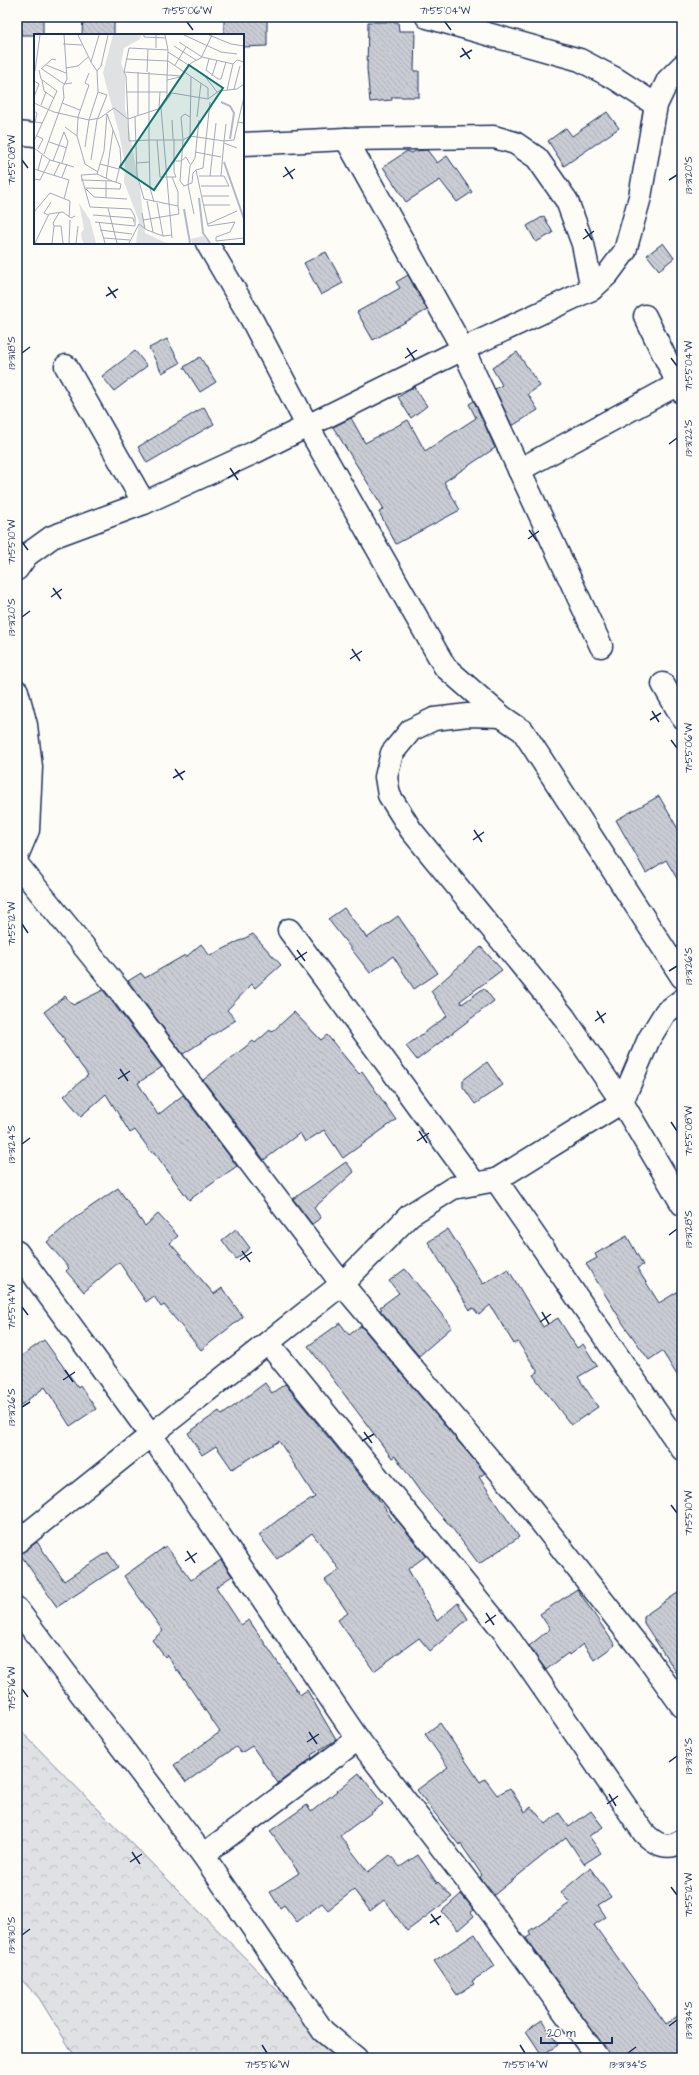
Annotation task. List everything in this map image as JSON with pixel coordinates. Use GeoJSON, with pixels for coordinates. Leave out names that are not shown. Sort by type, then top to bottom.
{"type":"FeatureCollection","features":[{"type":"Feature","properties":{"kind":"street"},"geometry":{"type":"LineString","coordinates":[[427,17],[580,60],[616,79],[656,105]]}},
{"type":"Feature","properties":{"kind":"street"},"geometry":{"type":"LineString","coordinates":[[17,569],[27,555],[52,537],[144,503],[308,427],[463,349],[592,289],[608,274],[625,251],[640,197],[656,105],[668,80],[682,66]]}},
{"type":"Feature","properties":{"kind":"street"},"geometry":{"type":"LineString","coordinates":[[17,133],[34,135]]}},
{"type":"Feature","properties":{"kind":"street"},"geometry":{"type":"LineString","coordinates":[[244,144],[346,139],[494,137],[515,143],[538,158],[567,201],[583,244],[592,289]]}},
{"type":"Feature","properties":{"kind":"street"},"geometry":{"type":"LineString","coordinates":[[346,139],[463,349],[601,646]]}},
{"type":"Feature","properties":{"kind":"street"},"geometry":{"type":"LineString","coordinates":[[208,244],[252,320],[308,427],[445,667],[501,716],[523,731],[682,977]]}},
{"type":"Feature","properties":{"kind":"street"},"geometry":{"type":"LineString","coordinates":[[519,470],[680,388],[645,316]]}},
{"type":"Feature","properties":{"kind":"street"},"geometry":{"type":"LineString","coordinates":[[66,366],[144,503]]}},
{"type":"Feature","properties":{"kind":"street"},"geometry":{"type":"LineString","coordinates":[[663,684],[682,717]]}},
{"type":"Feature","properties":{"kind":"street"},"geometry":{"type":"LineString","coordinates":[[17,692],[26,725],[31,767],[28,830],[17,856]]}},
{"type":"Feature","properties":{"kind":"street"},"geometry":{"type":"LineString","coordinates":[[501,716],[468,715],[434,719],[411,730],[392,754],[386,776],[389,796],[411,830],[564,1017],[622,1102],[682,1204]]}},
{"type":"Feature","properties":{"kind":"street"},"geometry":{"type":"LineString","coordinates":[[17,864],[120,991],[342,1284],[526,1503],[649,1660],[682,1706]]}},
{"type":"Feature","properties":{"kind":"street"},"geometry":{"type":"LineString","coordinates":[[289,930],[486,1182],[682,1449]]}},
{"type":"Feature","properties":{"kind":"street"},"geometry":{"type":"LineString","coordinates":[[17,1542],[342,1284],[410,1215],[453,1188],[486,1182],[622,1102],[649,1039],[665,1013],[682,1000]]}},
{"type":"Feature","properties":{"kind":"street"},"geometry":{"type":"LineString","coordinates":[[17,1252],[151,1435],[358,1739],[490,1910],[598,2058]]}},
{"type":"Feature","properties":{"kind":"street"},"geometry":{"type":"LineString","coordinates":[[268,1343],[506,1634],[644,1834],[656,1844],[670,1846],[682,1841]]}},
{"type":"Feature","properties":{"kind":"street"},"geometry":{"type":"LineString","coordinates":[[17,1609],[203,1855],[323,2031],[356,2058]]}},
{"type":"Feature","properties":{"kind":"street"},"geometry":{"type":"LineString","coordinates":[[203,1855],[358,1739]]}},
{"type":"Feature","properties":{"kind":"green space"},"geometry":{"type":"Polygon","coordinates":[[[17,1727],[344,2058],[76,2058],[39,1998],[17,1975],[17,1727]]]}},
{"type":"Feature","properties":{"kind":"building"},"geometry":{"type":"Polygon","coordinates":[[[21,17],[43,17],[43,34],[21,35],[21,17]]]}},
{"type":"Feature","properties":{"kind":"building"},"geometry":{"type":"Polygon","coordinates":[[[83,17],[114,17],[114,34],[82,34],[83,17]]]}},
{"type":"Feature","properties":{"kind":"building"},"geometry":{"type":"Polygon","coordinates":[[[224,17],[267,18],[267,46],[244,47],[244,34],[224,34],[224,17]]]}},
{"type":"Feature","properties":{"kind":"building"},"geometry":{"type":"Polygon","coordinates":[[[368,22],[398,22],[399,31],[415,31],[414,71],[419,71],[419,97],[392,97],[392,100],[370,102],[367,69],[368,22]]]}},
{"type":"Feature","properties":{"kind":"building"},"geometry":{"type":"Polygon","coordinates":[[[607,112],[619,128],[564,166],[548,141],[566,128],[572,136],[607,112]]]}},
{"type":"Feature","properties":{"kind":"building"},"geometry":{"type":"Polygon","coordinates":[[[427,150],[437,163],[447,156],[472,192],[457,202],[440,180],[406,202],[383,167],[407,151],[412,153],[415,151],[427,150]]]}},
{"type":"Feature","properties":{"kind":"building"},"geometry":{"type":"Polygon","coordinates":[[[544,216],[553,233],[536,242],[527,226],[544,216]]]}},
{"type":"Feature","properties":{"kind":"building"},"geometry":{"type":"Polygon","coordinates":[[[663,243],[674,258],[659,270],[647,255],[663,243]]]}},
{"type":"Feature","properties":{"kind":"building"},"geometry":{"type":"Polygon","coordinates":[[[326,252],[343,283],[321,295],[304,263],[326,252]]]}},
{"type":"Feature","properties":{"kind":"building"},"geometry":{"type":"Polygon","coordinates":[[[408,275],[427,310],[373,340],[357,312],[400,288],[396,282],[408,275]]]}},
{"type":"Feature","properties":{"kind":"building"},"geometry":{"type":"Polygon","coordinates":[[[167,339],[180,363],[162,373],[149,348],[167,339]]]}},
{"type":"Feature","properties":{"kind":"building"},"geometry":{"type":"Polygon","coordinates":[[[135,351],[147,366],[114,391],[102,376],[135,351]]]}},
{"type":"Feature","properties":{"kind":"building"},"geometry":{"type":"Polygon","coordinates":[[[517,352],[540,386],[528,394],[538,410],[512,426],[495,389],[502,385],[492,368],[517,352]]]}},
{"type":"Feature","properties":{"kind":"building"},"geometry":{"type":"Polygon","coordinates":[[[200,357],[216,382],[200,392],[184,367],[200,357]]]}},
{"type":"Feature","properties":{"kind":"building"},"geometry":{"type":"Polygon","coordinates":[[[414,387],[427,406],[411,418],[398,397],[414,387]]]}},
{"type":"Feature","properties":{"kind":"building"},"geometry":{"type":"Polygon","coordinates":[[[474,401],[495,448],[444,482],[460,510],[396,544],[379,512],[384,509],[333,427],[351,418],[365,443],[408,420],[425,451],[476,418],[469,404],[474,401]]]}},
{"type":"Feature","properties":{"kind":"building"},"geometry":{"type":"Polygon","coordinates":[[[204,407],[214,424],[147,463],[138,447],[204,407]]]}},
{"type":"Feature","properties":{"kind":"building"},"geometry":{"type":"Polygon","coordinates":[[[659,796],[682,836],[682,887],[666,860],[646,873],[616,820],[659,796]]]}},
{"type":"Feature","properties":{"kind":"building"},"geometry":{"type":"Polygon","coordinates":[[[344,908],[367,938],[398,916],[438,973],[414,989],[393,956],[370,973],[328,919],[344,908]]]}},
{"type":"Feature","properties":{"kind":"building"},"geometry":{"type":"Polygon","coordinates":[[[253,934],[281,965],[255,988],[252,984],[227,1010],[236,1020],[183,1054],[128,981],[141,973],[145,978],[185,955],[186,957],[201,944],[210,956],[253,934]]]}},
{"type":"Feature","properties":{"kind":"building"},"geometry":{"type":"Polygon","coordinates":[[[481,947],[502,970],[460,1001],[462,1004],[484,988],[494,1001],[417,1060],[406,1046],[447,1016],[431,991],[481,947]]]}},
{"type":"Feature","properties":{"kind":"building"},"geometry":{"type":"Polygon","coordinates":[[[103,990],[162,1067],[138,1083],[158,1115],[183,1095],[237,1166],[189,1200],[154,1152],[152,1153],[135,1130],[130,1133],[106,1094],[81,1116],[64,1096],[88,1075],[44,1012],[65,996],[73,1005],[103,990]]]}},
{"type":"Feature","properties":{"kind":"building"},"geometry":{"type":"Polygon","coordinates":[[[294,1012],[321,1040],[327,1035],[359,1074],[362,1071],[396,1120],[343,1158],[324,1130],[305,1142],[300,1133],[264,1160],[203,1080],[253,1041],[255,1043],[270,1030],[272,1032],[294,1012]]]}},
{"type":"Feature","properties":{"kind":"building"},"geometry":{"type":"Polygon","coordinates":[[[487,1062],[503,1085],[475,1104],[463,1087],[463,1080],[487,1062]]]}},
{"type":"Feature","properties":{"kind":"building"},"geometry":{"type":"Polygon","coordinates":[[[346,1162],[354,1172],[314,1208],[321,1218],[312,1224],[293,1199],[346,1162]]]}},
{"type":"Feature","properties":{"kind":"building"},"geometry":{"type":"Polygon","coordinates":[[[118,1188],[145,1226],[158,1214],[178,1236],[170,1243],[214,1294],[222,1288],[243,1317],[201,1350],[164,1305],[161,1307],[154,1296],[146,1302],[119,1262],[84,1292],[66,1271],[69,1268],[47,1242],[76,1217],[118,1188]]]}},
{"type":"Feature","properties":{"kind":"building"},"geometry":{"type":"Polygon","coordinates":[[[236,1229],[250,1248],[236,1259],[222,1240],[236,1229]]]}},
{"type":"Feature","properties":{"kind":"building"},"geometry":{"type":"Polygon","coordinates":[[[448,1229],[483,1284],[508,1269],[543,1327],[558,1318],[577,1348],[583,1344],[597,1366],[578,1377],[598,1407],[571,1425],[533,1375],[538,1372],[518,1342],[514,1344],[490,1305],[479,1315],[473,1308],[470,1310],[428,1242],[448,1229]]]}},
{"type":"Feature","properties":{"kind":"building"},"geometry":{"type":"Polygon","coordinates":[[[627,1236],[643,1265],[637,1268],[659,1303],[682,1289],[682,1383],[662,1351],[649,1360],[624,1325],[586,1264],[597,1258],[595,1254],[627,1236]]]}},
{"type":"Feature","properties":{"kind":"building"},"geometry":{"type":"Polygon","coordinates":[[[405,1269],[452,1327],[419,1356],[380,1310],[382,1309],[380,1307],[399,1293],[389,1281],[405,1269]]]}},
{"type":"Feature","properties":{"kind":"building"},"geometry":{"type":"Polygon","coordinates":[[[340,1323],[349,1335],[361,1326],[485,1473],[479,1477],[519,1537],[479,1564],[452,1528],[421,1493],[395,1456],[392,1458],[308,1346],[340,1323]]]}},
{"type":"Feature","properties":{"kind":"building"},"geometry":{"type":"Polygon","coordinates":[[[44,1340],[78,1387],[80,1385],[96,1409],[70,1426],[45,1387],[17,1408],[17,1359],[44,1340]]]}},
{"type":"Feature","properties":{"kind":"building"},"geometry":{"type":"Polygon","coordinates":[[[265,1383],[272,1393],[285,1384],[377,1497],[394,1522],[397,1520],[426,1556],[408,1569],[437,1621],[458,1603],[468,1619],[430,1651],[419,1638],[374,1671],[338,1620],[348,1613],[325,1580],[340,1570],[312,1533],[277,1559],[259,1535],[278,1520],[315,1497],[279,1441],[232,1469],[216,1446],[202,1455],[188,1433],[219,1411],[222,1415],[265,1383]]]}},
{"type":"Feature","properties":{"kind":"building"},"geometry":{"type":"Polygon","coordinates":[[[37,1542],[64,1581],[108,1552],[118,1567],[57,1607],[20,1554],[37,1542]]]}},
{"type":"Feature","properties":{"kind":"building"},"geometry":{"type":"Polygon","coordinates":[[[166,1546],[191,1580],[221,1560],[232,1576],[216,1587],[241,1625],[249,1620],[300,1695],[307,1690],[336,1740],[311,1755],[312,1758],[278,1783],[252,1746],[241,1753],[236,1747],[186,1782],[174,1765],[220,1732],[167,1655],[165,1657],[152,1640],[163,1631],[124,1576],[166,1546]]]}},
{"type":"Feature","properties":{"kind":"building"},"geometry":{"type":"Polygon","coordinates":[[[577,1589],[615,1645],[594,1660],[583,1644],[569,1655],[568,1653],[546,1670],[529,1646],[550,1629],[540,1614],[577,1589]]]}},
{"type":"Feature","properties":{"kind":"building"},"geometry":{"type":"Polygon","coordinates":[[[682,1590],[682,1681],[644,1623],[644,1616],[682,1590]]]}},
{"type":"Feature","properties":{"kind":"building"},"geometry":{"type":"Polygon","coordinates":[[[440,1723],[480,1782],[485,1779],[497,1795],[510,1788],[525,1812],[531,1807],[546,1824],[559,1813],[569,1827],[591,1811],[603,1827],[589,1836],[601,1853],[584,1864],[566,1837],[494,1895],[480,1877],[482,1875],[460,1843],[459,1845],[417,1790],[448,1767],[425,1734],[440,1723]]]}},
{"type":"Feature","properties":{"kind":"building"},"geometry":{"type":"Polygon","coordinates":[[[359,1773],[383,1804],[340,1836],[368,1872],[390,1855],[400,1867],[418,1855],[437,1883],[438,1882],[452,1897],[407,1931],[384,1900],[370,1911],[354,1890],[328,1910],[322,1903],[297,1922],[284,1905],[280,1908],[270,1892],[299,1873],[270,1831],[307,1805],[311,1812],[359,1773]]]}},
{"type":"Feature","properties":{"kind":"building"},"geometry":{"type":"Polygon","coordinates":[[[590,1868],[611,1897],[598,1905],[606,1917],[594,1925],[666,2024],[682,2013],[682,2050],[671,2058],[612,2058],[526,1938],[531,1935],[529,1931],[570,1903],[561,1892],[590,1868]]]}},
{"type":"Feature","properties":{"kind":"building"},"geometry":{"type":"Polygon","coordinates":[[[461,1894],[474,1910],[471,1912],[474,1916],[458,1930],[442,1911],[461,1894]]]}},
{"type":"Feature","properties":{"kind":"building"},"geometry":{"type":"Polygon","coordinates":[[[475,1934],[495,1966],[472,1981],[474,1984],[457,1995],[434,1961],[475,1934]]]}},
{"type":"Feature","properties":{"kind":"building"},"geometry":{"type":"Polygon","coordinates":[[[542,2020],[558,2045],[542,2055],[526,2031],[542,2020]]]}}]}
